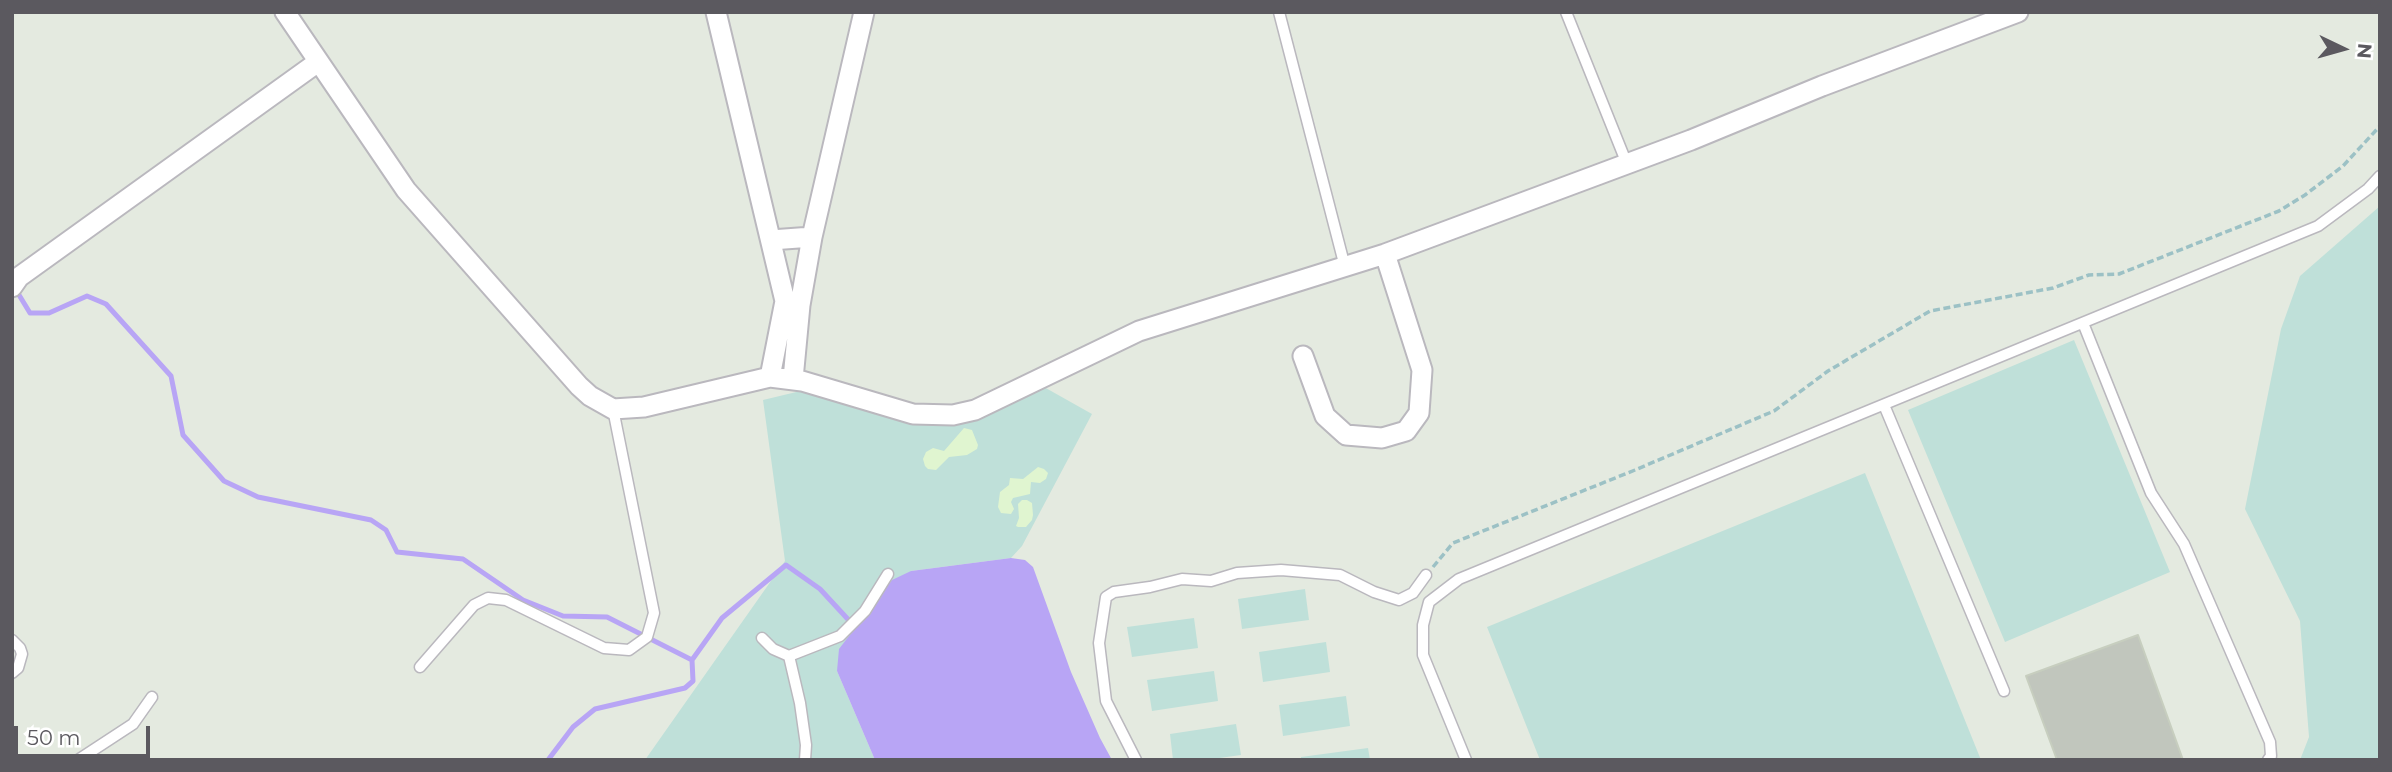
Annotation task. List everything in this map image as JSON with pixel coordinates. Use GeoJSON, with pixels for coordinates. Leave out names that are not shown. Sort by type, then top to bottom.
{"type":"FeatureCollection","features":[{"type":"Feature","properties":{"kind":"street"},"geometry":{"type":"LineString","coordinates":[[285,12],[406,190],[590,396],[613,409],[645,407],[770,377],[793,379],[913,414],[953,415],[975,411],[1139,331],[1385,254],[1627,164],[2018,12]]}},
{"type":"Feature","properties":{"kind":"street"},"geometry":{"type":"LineString","coordinates":[[716,12],[771,240],[793,303],[793,379]]}},
{"type":"Feature","properties":{"kind":"street"},"geometry":{"type":"LineString","coordinates":[[770,377],[812,237],[864,12]]}},
{"type":"Feature","properties":{"kind":"street"},"geometry":{"type":"LineString","coordinates":[[16,282],[318,62]]}},
{"type":"Feature","properties":{"kind":"street"},"geometry":{"type":"LineString","coordinates":[[771,240],[812,237]]}},
{"type":"Feature","properties":{"kind":"street"},"geometry":{"type":"LineString","coordinates":[[1303,356],[1325,416],[1346,435],[1382,438],[1406,431],[1419,413],[1422,370],[1385,254]]}},
{"type":"Feature","properties":{"kind":"lane"},"geometry":{"type":"LineString","coordinates":[[1279,12],[1345,267]]}},
{"type":"Feature","properties":{"kind":"lane"},"geometry":{"type":"LineString","coordinates":[[1566,12],[1627,164]]}},
{"type":"Feature","properties":{"kind":"lane"},"geometry":{"type":"LineString","coordinates":[[1466,760],[1423,655],[1423,625],[1429,602],[1459,579],[2319,226],[2368,189],[2380,176]]}},
{"type":"Feature","properties":{"kind":"lane"},"geometry":{"type":"LineString","coordinates":[[2083,323],[2151,493],[2184,544],[2270,742],[2269,760]]}},
{"type":"Feature","properties":{"kind":"lane"},"geometry":{"type":"LineString","coordinates":[[1884,405],[2004,691]]}},
{"type":"Feature","properties":{"kind":"lane"},"geometry":{"type":"LineString","coordinates":[[420,667],[474,605],[488,598],[506,600],[604,648],[629,650],[647,637],[653,612],[613,409]]}},
{"type":"Feature","properties":{"kind":"lane"},"geometry":{"type":"LineString","coordinates":[[1136,760],[1106,701],[1099,643],[1106,597],[1114,592],[1182,579],[1211,581],[1237,573],[1281,570],[1340,575],[1374,592],[1399,600],[1413,593],[1426,575]]}},
{"type":"Feature","properties":{"kind":"lane"},"geometry":{"type":"LineString","coordinates":[[762,638],[773,649],[789,656],[840,636],[865,611],[888,574]]}},
{"type":"Feature","properties":{"kind":"lane"},"geometry":{"type":"LineString","coordinates":[[12,640],[22,654],[18,667],[12,673]]}},
{"type":"Feature","properties":{"kind":"lane"},"geometry":{"type":"LineString","coordinates":[[789,656],[800,703],[806,745],[805,760]]}},
{"type":"Feature","properties":{"kind":"lane"},"geometry":{"type":"LineString","coordinates":[[78,760],[133,724],[152,697]]}},
{"type":"Feature","properties":{"kind":"path"},"geometry":{"type":"LineString","coordinates":[[1426,575],[1453,543],[1774,411],[1828,371],[1930,311],[2053,288],[2089,275],[2119,274],[2279,211],[2343,166],[2380,127]]}},
{"type":"Feature","properties":{"kind":"shaded area"},"geometry":{"type":"Polygon","coordinates":[[[2380,206],[2380,760],[2300,760],[2309,737],[2300,621],[2245,509],[2281,329],[2300,276],[2380,206]]]}},
{"type":"Feature","properties":{"kind":"shaded area"},"geometry":{"type":"Polygon","coordinates":[[[2074,340],[2170,572],[2005,642],[1908,410],[2074,340]]]}},
{"type":"Feature","properties":{"kind":"shaded area"},"geometry":{"type":"Polygon","coordinates":[[[1044,387],[1092,414],[1022,546],[1011,558],[911,571],[837,671],[875,760],[645,760],[785,561],[763,400],[813,388],[918,416],[1044,387]]]}},
{"type":"Feature","properties":{"kind":"shaded area"},"geometry":{"type":"Polygon","coordinates":[[[1865,473],[1981,760],[1540,760],[1487,627],[1865,473]]]}},
{"type":"Feature","properties":{"kind":"shaded area"},"geometry":{"type":"Polygon","coordinates":[[[1011,558],[1025,560],[1033,567],[1071,672],[1112,760],[875,760],[837,671],[839,649],[892,580],[911,571],[1011,558]]]}},
{"type":"Feature","properties":{"kind":"shaded area"},"geometry":{"type":"Polygon","coordinates":[[[1305,589],[1309,620],[1242,629],[1238,599],[1305,589]]]}},
{"type":"Feature","properties":{"kind":"shaded area"},"geometry":{"type":"Polygon","coordinates":[[[1194,618],[1198,648],[1132,657],[1127,627],[1194,618]]]}},
{"type":"Feature","properties":{"kind":"shaded area"},"geometry":{"type":"Polygon","coordinates":[[[1326,642],[1330,672],[1263,682],[1259,652],[1326,642]]]}},
{"type":"Feature","properties":{"kind":"shaded area"},"geometry":{"type":"Polygon","coordinates":[[[1214,671],[1218,701],[1152,711],[1147,680],[1214,671]]]}},
{"type":"Feature","properties":{"kind":"shaded area"},"geometry":{"type":"Polygon","coordinates":[[[1346,696],[1350,726],[1283,736],[1279,705],[1346,696]]]}},
{"type":"Feature","properties":{"kind":"shaded area"},"geometry":{"type":"Polygon","coordinates":[[[1236,724],[1241,755],[1205,760],[1173,760],[1170,734],[1236,724]]]}},
{"type":"Feature","properties":{"kind":"shaded area"},"geometry":{"type":"Polygon","coordinates":[[[1368,748],[1370,760],[1301,760],[1301,757],[1368,748]]]}},
{"type":"Feature","properties":{"kind":"sand"},"geometry":{"type":"Polygon","coordinates":[[[964,428],[972,430],[977,449],[967,455],[949,457],[936,470],[928,469],[923,459],[926,452],[933,448],[944,451],[964,428]]]}},
{"type":"Feature","properties":{"kind":"sand"},"geometry":{"type":"Polygon","coordinates":[[[1038,467],[1048,473],[1046,479],[1040,483],[1031,482],[1030,494],[1013,498],[1011,502],[1014,509],[1011,514],[1001,513],[998,507],[1000,492],[1009,485],[1010,478],[1023,479],[1038,467]]]}},
{"type":"Feature","properties":{"kind":"sand"},"geometry":{"type":"Polygon","coordinates":[[[1022,500],[1032,503],[1033,515],[1026,527],[1018,527],[1018,504],[1022,500]]]}},
{"type":"Feature","properties":{"kind":"building"},"geometry":{"type":"Polygon","coordinates":[[[2138,635],[2183,760],[2057,760],[2026,676],[2138,635]]]}},
{"type":"Feature","properties":{"kind":"waterway"},"geometry":{"type":"LineString","coordinates":[[16,290],[30,313],[49,313],[87,296],[106,304],[171,376],[183,435],[224,481],[258,497],[371,520],[386,530],[397,552],[463,559],[523,600],[563,616],[607,617],[692,660],[722,618],[786,565],[820,589],[856,628]]}},
{"type":"Feature","properties":{"kind":"waterway"},"geometry":{"type":"LineString","coordinates":[[548,760],[573,727],[595,709],[685,688],[693,681],[692,660]]}}]}
